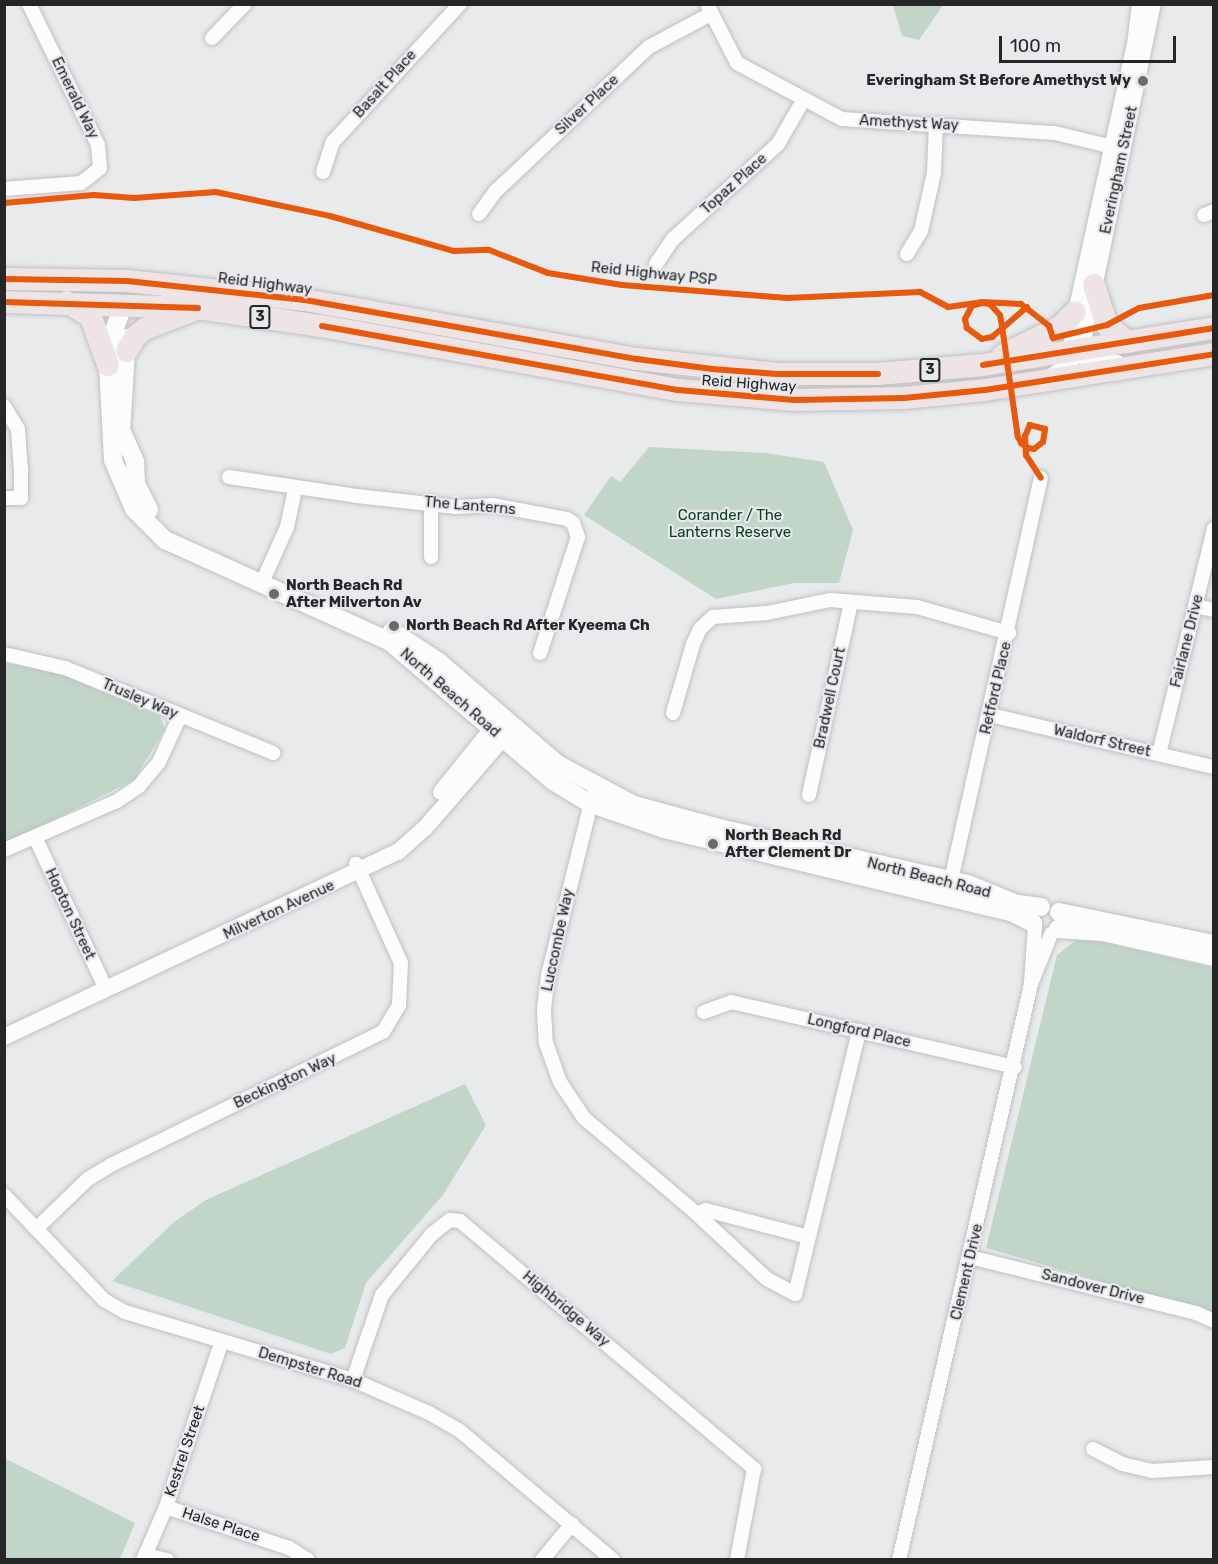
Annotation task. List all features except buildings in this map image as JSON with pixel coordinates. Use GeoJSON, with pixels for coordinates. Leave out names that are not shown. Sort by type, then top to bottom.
{"type":"FeatureCollection","features":[{"type":"Feature","properties":{"kind":"highway"},"geometry":{"type":"LineString","coordinates":[[37,278],[103,294],[124,304],[182,286]]}},
{"type":"Feature","properties":{"kind":"highway","name":"Reid Highway"},"geometry":{"type":"LineString","coordinates":[[4,279],[37,278],[182,286],[304,300],[637,360],[712,369],[845,374],[983,364],[1077,344],[1127,342],[1214,328]]}},
{"type":"Feature","properties":{"kind":"highway"},"geometry":{"type":"LineString","coordinates":[[1094,285],[1107,325],[1127,342]]}},
{"type":"Feature","properties":{"kind":"highway"},"geometry":{"type":"LineString","coordinates":[[66,301],[91,317],[108,365]]}},
{"type":"Feature","properties":{"kind":"highway","name":"Reid Highway"},"geometry":{"type":"LineString","coordinates":[[4,302],[66,301],[198,308],[322,326],[678,390],[795,400],[904,398],[1046,380],[1214,354]]}},
{"type":"Feature","properties":{"kind":"highway"},"geometry":{"type":"LineString","coordinates":[[127,351],[135,337],[145,329],[198,308]]}},
{"type":"Feature","properties":{"kind":"highway"},"geometry":{"type":"LineString","coordinates":[[983,364],[1060,327],[1075,312]]}},
{"type":"Feature","properties":{"kind":"main road","name":"North Beach Road"},"geometry":{"type":"LineString","coordinates":[[124,304],[127,351],[121,430],[135,462],[136,484],[147,507],[183,540],[389,641],[502,728],[557,764],[593,795],[664,829],[949,888],[1011,912],[1046,922],[1103,932],[1214,957]]}},
{"type":"Feature","properties":{"kind":"main road","name":"North Beach Road"},"geometry":{"type":"LineString","coordinates":[[124,304],[113,333],[108,365],[113,460],[135,509],[153,530],[180,550],[263,580]]}},
{"type":"Feature","properties":{"kind":"main road","name":"North Beach Road"},"geometry":{"type":"LineString","coordinates":[[1046,922],[1214,944]]}},
{"type":"Feature","properties":{"kind":"street","name":"Emerald Way"},"geometry":{"type":"LineString","coordinates":[[4,189],[81,183],[100,168],[98,145],[29,4]]}},
{"type":"Feature","properties":{"kind":"street"},"geometry":{"type":"LineString","coordinates":[[212,38],[245,4]]}},
{"type":"Feature","properties":{"kind":"street","name":"Basalt Place"},"geometry":{"type":"LineString","coordinates":[[323,172],[333,142],[460,4]]}},
{"type":"Feature","properties":{"kind":"street","name":"Everingham Street"},"geometry":{"type":"LineString","coordinates":[[1077,344],[1094,285],[1140,4]]}},
{"type":"Feature","properties":{"kind":"street","name":"Everingham Street"},"geometry":{"type":"LineString","coordinates":[[1077,344],[1075,312],[1153,4]]}},
{"type":"Feature","properties":{"kind":"street","name":"Amethyst Way"},"geometry":{"type":"LineString","coordinates":[[708,10],[737,63],[842,119],[1055,133],[1117,148]]}},
{"type":"Feature","properties":{"kind":"street","name":"Silver Place"},"geometry":{"type":"LineString","coordinates":[[478,214],[496,191],[649,46],[708,10]]}},
{"type":"Feature","properties":{"kind":"street","name":"Topaz Place"},"geometry":{"type":"LineString","coordinates":[[656,264],[673,239],[778,144],[804,99]]}},
{"type":"Feature","properties":{"kind":"street"},"geometry":{"type":"LineString","coordinates":[[907,254],[921,231],[934,172],[936,124]]}},
{"type":"Feature","properties":{"kind":"street"},"geometry":{"type":"LineString","coordinates":[[1046,380],[1070,364],[1077,344],[1097,361],[1140,364]]}},
{"type":"Feature","properties":{"kind":"street"},"geometry":{"type":"LineString","coordinates":[[4,406],[18,429],[21,498],[4,498]]}},
{"type":"Feature","properties":{"kind":"street","name":"The Lanterns"},"geometry":{"type":"LineString","coordinates":[[229,477],[295,489],[431,502],[456,507],[492,505],[548,514],[573,523],[578,537],[575,553],[565,572],[540,653]]}},
{"type":"Feature","properties":{"kind":"street","name":"Retford Place"},"geometry":{"type":"LineString","coordinates":[[949,888],[1009,633],[1041,478]]}},
{"type":"Feature","properties":{"kind":"street"},"geometry":{"type":"LineString","coordinates":[[263,580],[287,527],[295,489]]}},
{"type":"Feature","properties":{"kind":"street"},"geometry":{"type":"LineString","coordinates":[[431,502],[431,557]]}},
{"type":"Feature","properties":{"kind":"street","name":"Fairlane Drive"},"geometry":{"type":"LineString","coordinates":[[1159,754],[1214,529]]}},
{"type":"Feature","properties":{"kind":"street"},"geometry":{"type":"LineString","coordinates":[[673,713],[693,644],[700,629],[713,617],[767,613],[830,600],[917,607],[1009,633]]}},
{"type":"Feature","properties":{"kind":"street","name":"Bradwell Court"},"geometry":{"type":"LineString","coordinates":[[809,795],[851,602]]}},
{"type":"Feature","properties":{"kind":"street"},"geometry":{"type":"LineString","coordinates":[[1195,606],[1214,610]]}},
{"type":"Feature","properties":{"kind":"street","name":"Trusley Way"},"geometry":{"type":"LineString","coordinates":[[4,654],[65,668],[273,753]]}},
{"type":"Feature","properties":{"kind":"street","name":"Waldorf Street"},"geometry":{"type":"LineString","coordinates":[[990,715],[1214,767]]}},
{"type":"Feature","properties":{"kind":"street"},"geometry":{"type":"LineString","coordinates":[[4,850],[117,801],[139,786],[159,762],[180,716]]}},
{"type":"Feature","properties":{"kind":"street","name":"Milverton Avenue"},"geometry":{"type":"LineString","coordinates":[[4,1025],[103,984],[358,868],[412,826],[502,728]]}},
{"type":"Feature","properties":{"kind":"street","name":"Luccombe Way"},"geometry":{"type":"LineString","coordinates":[[593,795],[548,976],[546,1043],[560,1082],[584,1118],[696,1214],[767,1279],[795,1294],[859,1031]]}},
{"type":"Feature","properties":{"kind":"street","name":"Hopton Street"},"geometry":{"type":"LineString","coordinates":[[34,837],[103,984]]}},
{"type":"Feature","properties":{"kind":"street","name":"Beckington Way"},"geometry":{"type":"LineString","coordinates":[[36,1229],[88,1179],[111,1165],[383,1032],[399,1005],[401,963],[358,868]]}},
{"type":"Feature","properties":{"kind":"street","name":"Clement Drive"},"geometry":{"type":"LineString","coordinates":[[899,1560],[1015,1066],[1046,922]]}},
{"type":"Feature","properties":{"kind":"street","name":"Milverton Avenue"},"geometry":{"type":"LineString","coordinates":[[4,1037],[103,984]]}},
{"type":"Feature","properties":{"kind":"street","name":"Longford Place"},"geometry":{"type":"LineString","coordinates":[[705,1012],[731,1002],[1015,1066]]}},
{"type":"Feature","properties":{"kind":"street","name":"Dempster Road"},"geometry":{"type":"LineString","coordinates":[[4,1195],[104,1300],[125,1312],[353,1380],[429,1413],[460,1431],[613,1560]]}},
{"type":"Feature","properties":{"kind":"street"},"geometry":{"type":"LineString","coordinates":[[696,1214],[706,1210],[809,1237]]}},
{"type":"Feature","properties":{"kind":"street","name":"Highbridge Way"},"geometry":{"type":"LineString","coordinates":[[353,1380],[382,1295],[432,1234],[450,1220],[460,1221],[754,1469],[737,1560]]}},
{"type":"Feature","properties":{"kind":"street","name":"Sandover Drive"},"geometry":{"type":"LineString","coordinates":[[970,1257],[1196,1313],[1214,1321]]}},
{"type":"Feature","properties":{"kind":"street","name":"Kestrel Street"},"geometry":{"type":"LineString","coordinates":[[144,1557],[166,1507],[222,1341]]}},
{"type":"Feature","properties":{"kind":"street"},"geometry":{"type":"LineString","coordinates":[[1093,1449],[1122,1464],[1152,1471],[1214,1467]]}},
{"type":"Feature","properties":{"kind":"street","name":"Halse Place"},"geometry":{"type":"LineString","coordinates":[[166,1507],[289,1548],[308,1560]]}},
{"type":"Feature","properties":{"kind":"street"},"geometry":{"type":"LineString","coordinates":[[543,1560],[572,1524]]}},
{"type":"Feature","properties":{"kind":"street"},"geometry":{"type":"LineString","coordinates":[[144,1557],[167,1560]]}},
{"type":"Feature","properties":{"kind":"green space"},"geometry":{"type":"Polygon","coordinates":[[[893,4],[943,5],[919,40],[902,36],[893,4]]]}},
{"type":"Feature","properties":{"kind":"green space","name":"Corander / The Lanterns Reserve"},"geometry":{"type":"Polygon","coordinates":[[[649,447],[765,453],[824,462],[853,530],[839,583],[794,583],[716,599],[584,515],[611,476],[620,482],[649,447]]]}},
{"type":"Feature","properties":{"kind":"green space"},"geometry":{"type":"Polygon","coordinates":[[[12,664],[66,676],[160,717],[165,729],[134,780],[5,844],[5,665],[12,664]]]}},
{"type":"Feature","properties":{"kind":"green space"},"geometry":{"type":"Polygon","coordinates":[[[1093,940],[1213,968],[1213,1313],[986,1248],[1057,955],[1075,941],[1093,940]]]}},
{"type":"Feature","properties":{"kind":"green space"},"geometry":{"type":"Polygon","coordinates":[[[465,1084],[486,1125],[443,1195],[366,1283],[345,1348],[331,1354],[112,1281],[174,1222],[206,1200],[465,1084]]]}},
{"type":"Feature","properties":{"kind":"green space"},"geometry":{"type":"Polygon","coordinates":[[[4,1458],[135,1523],[120,1559],[5,1559],[4,1458]]]}},
{"type":"Feature","properties":{"kind":"cycle path","name":"Reid Highway PSP"},"geometry":{"type":"LineString","coordinates":[[4,203],[94,195],[134,198],[216,192],[330,216],[454,251],[489,250],[548,273],[622,285],[787,298],[920,292],[948,307],[982,302],[1021,304],[1049,326],[1053,338],[1107,325],[1139,308],[1214,295]]}},
{"type":"Feature","properties":{"kind":"cycle path"},"geometry":{"type":"LineString","coordinates":[[4,279],[127,281],[305,300],[637,359],[712,369],[777,374],[878,374]]}},
{"type":"Feature","properties":{"kind":"cycle path"},"geometry":{"type":"LineString","coordinates":[[4,302],[198,308]]}},
{"type":"Feature","properties":{"kind":"cycle path"},"geometry":{"type":"LineString","coordinates":[[1027,307],[992,337],[982,339],[967,328],[965,319],[972,306],[982,303],[990,304],[1000,315],[1002,326],[1014,410],[1018,437],[1021,443],[1028,448],[1034,449],[1043,442],[1045,429],[1030,425],[1025,436],[1026,455],[1041,478]]}},
{"type":"Feature","properties":{"kind":"cycle path"},"geometry":{"type":"LineString","coordinates":[[322,326],[678,390],[795,400],[904,398],[985,390],[1214,354]]}},
{"type":"Feature","properties":{"kind":"cycle path"},"geometry":{"type":"LineString","coordinates":[[983,365],[1214,328]]}},
{"type":"Feature","properties":{"kind":"place","name":"Everingham St Before Amethyst Wy"},"geometry":{"type":"Point","coordinates":[1143,81]}},
{"type":"Feature","properties":{"kind":"place","name":"North Beach Rd After Milverton Av"},"geometry":{"type":"Point","coordinates":[274,594]}},
{"type":"Feature","properties":{"kind":"place","name":"North Beach Rd After Kyeema Ch"},"geometry":{"type":"Point","coordinates":[394,626]}},
{"type":"Feature","properties":{"kind":"place","name":"North Beach Rd After Clement Dr"},"geometry":{"type":"Point","coordinates":[713,844]}}]}
